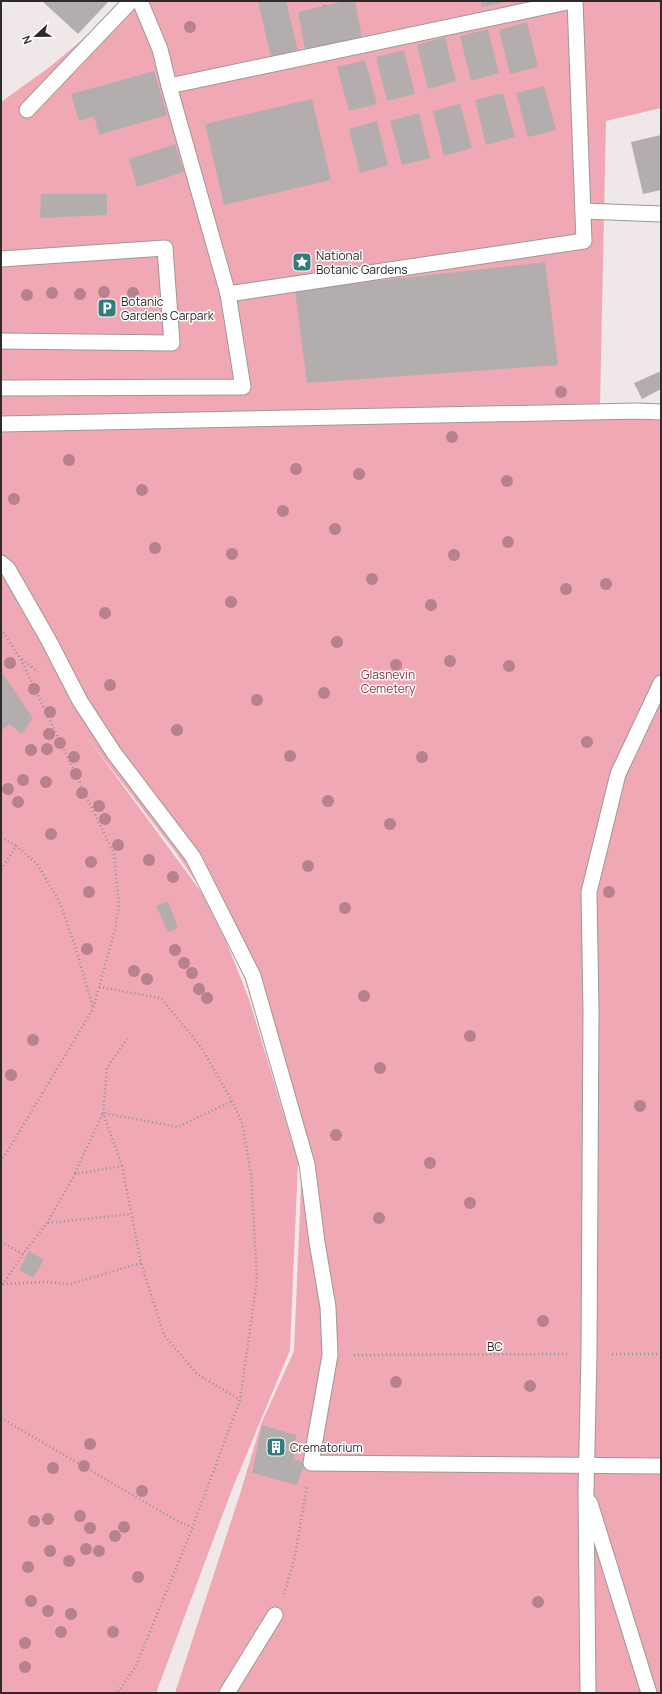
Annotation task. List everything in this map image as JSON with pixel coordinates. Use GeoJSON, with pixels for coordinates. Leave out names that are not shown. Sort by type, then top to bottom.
{"type":"FeatureCollection","features":[{"type":"Feature","properties":{"kind":"lane"},"geometry":{"type":"LineString","coordinates":[[27,110],[131,1]]}},
{"type":"Feature","properties":{"kind":"lane"},"geometry":{"type":"LineString","coordinates":[[1,388],[243,387],[228,294],[169,86],[160,49],[140,1]]}},
{"type":"Feature","properties":{"kind":"lane"},"geometry":{"type":"LineString","coordinates":[[169,86],[572,1]]}},
{"type":"Feature","properties":{"kind":"lane"},"geometry":{"type":"LineString","coordinates":[[228,294],[584,241],[575,1]]}},
{"type":"Feature","properties":{"kind":"lane"},"geometry":{"type":"LineString","coordinates":[[583,211],[661,214]]}},
{"type":"Feature","properties":{"kind":"lane"},"geometry":{"type":"LineString","coordinates":[[1,259],[165,248],[172,343],[1,341]]}},
{"type":"Feature","properties":{"kind":"lane"},"geometry":{"type":"LineString","coordinates":[[1,424],[638,411],[661,412]]}},
{"type":"Feature","properties":{"kind":"lane"},"geometry":{"type":"LineString","coordinates":[[1,563],[8,569],[48,638],[80,700],[114,753],[193,856],[253,976],[307,1164],[317,1242],[328,1307],[330,1355],[311,1464],[587,1467],[661,1466]]}},
{"type":"Feature","properties":{"kind":"lane"},"geometry":{"type":"LineString","coordinates":[[588,1693],[586,1492],[589,1354],[591,1011],[589,892],[618,774],[661,683]]}},
{"type":"Feature","properties":{"kind":"lane"},"geometry":{"type":"LineString","coordinates":[[586,1492],[599,1529],[627,1625],[649,1693]]}},
{"type":"Feature","properties":{"kind":"lane"},"geometry":{"type":"LineString","coordinates":[[226,1693],[275,1615]]}},
{"type":"Feature","properties":{"kind":"path"},"geometry":{"type":"LineString","coordinates":[[324,1],[325,6]]}},
{"type":"Feature","properties":{"kind":"path"},"geometry":{"type":"LineString","coordinates":[[1,629],[20,658],[114,854],[119,905],[115,929],[93,1009],[1,1162]]}},
{"type":"Feature","properties":{"kind":"path"},"geometry":{"type":"LineString","coordinates":[[1,837],[16,846],[38,865],[60,903],[76,949],[93,1009]]}},
{"type":"Feature","properties":{"kind":"path"},"geometry":{"type":"LineString","coordinates":[[1,870],[16,846]]}},
{"type":"Feature","properties":{"kind":"path"},"geometry":{"type":"LineString","coordinates":[[99,987],[161,998],[201,1047],[232,1101],[242,1123],[251,1174],[257,1280],[240,1400],[192,1527],[135,1668],[117,1693]]}},
{"type":"Feature","properties":{"kind":"path"},"geometry":{"type":"LineString","coordinates":[[127,1039],[107,1068],[103,1113],[75,1174],[47,1224],[23,1254],[3,1284],[44,1282],[71,1284],[141,1263]]}},
{"type":"Feature","properties":{"kind":"path"},"geometry":{"type":"LineString","coordinates":[[103,1113],[178,1127],[232,1101]]}},
{"type":"Feature","properties":{"kind":"path"},"geometry":{"type":"LineString","coordinates":[[103,1113],[122,1166],[141,1263],[164,1334],[197,1374],[240,1400]]}},
{"type":"Feature","properties":{"kind":"path"},"geometry":{"type":"LineString","coordinates":[[75,1174],[122,1166]]}},
{"type":"Feature","properties":{"kind":"path"},"geometry":{"type":"LineString","coordinates":[[47,1224],[131,1214]]}},
{"type":"Feature","properties":{"kind":"path"},"geometry":{"type":"LineString","coordinates":[[1,1242],[23,1254]]}},
{"type":"Feature","properties":{"kind":"path","name":"BC"},"geometry":{"type":"LineString","coordinates":[[330,1355],[661,1354]]}},
{"type":"Feature","properties":{"kind":"path"},"geometry":{"type":"LineString","coordinates":[[1,1418],[179,1522],[192,1527]]}},
{"type":"Feature","properties":{"kind":"path"},"geometry":{"type":"LineString","coordinates":[[275,1615],[295,1556],[311,1464]]}},
{"type":"Feature","properties":{"kind":"green space","name":"Glasnevin Cemetery"},"geometry":{"type":"Polygon","coordinates":[[[128,1],[661,1],[661,108],[606,121],[600,404],[661,404],[661,1693],[175,1693],[240,1494],[261,1424],[294,1351],[302,1164],[245,979],[215,910],[175,851],[87,737],[213,908],[249,999],[298,1162],[290,1350],[233,1487],[156,1693],[1,1693],[1,577],[3,579],[1,576],[1,102],[51,66],[128,1]]]}},
{"type":"Feature","properties":{"kind":"building"},"geometry":{"type":"Polygon","coordinates":[[[42,1],[109,1],[78,34],[42,1]]]}},
{"type":"Feature","properties":{"kind":"building"},"geometry":{"type":"Polygon","coordinates":[[[286,1],[298,50],[271,57],[258,2],[286,1]]]}},
{"type":"Feature","properties":{"kind":"building"},"geometry":{"type":"Polygon","coordinates":[[[345,1],[355,1],[362,38],[305,49],[298,12],[345,1]]]}},
{"type":"Feature","properties":{"kind":"building"},"geometry":{"type":"Polygon","coordinates":[[[480,1],[505,1],[505,2],[482,7],[480,1]]]}},
{"type":"Feature","properties":{"kind":"building"},"geometry":{"type":"Polygon","coordinates":[[[527,22],[538,67],[510,74],[499,30],[527,22]]]}},
{"type":"Feature","properties":{"kind":"building"},"geometry":{"type":"Polygon","coordinates":[[[488,29],[499,73],[471,81],[460,36],[488,29]]]}},
{"type":"Feature","properties":{"kind":"building"},"geometry":{"type":"Polygon","coordinates":[[[445,37],[456,81],[428,89],[417,45],[445,37]]]}},
{"type":"Feature","properties":{"kind":"building"},"geometry":{"type":"Polygon","coordinates":[[[404,50],[415,94],[387,101],[376,57],[404,50]]]}},
{"type":"Feature","properties":{"kind":"building"},"geometry":{"type":"Polygon","coordinates":[[[365,60],[377,104],[349,111],[337,67],[365,60]]]}},
{"type":"Feature","properties":{"kind":"building"},"geometry":{"type":"Polygon","coordinates":[[[154,71],[167,115],[99,135],[94,116],[79,121],[71,94],[154,71]]]}},
{"type":"Feature","properties":{"kind":"building"},"geometry":{"type":"Polygon","coordinates":[[[544,86],[556,130],[528,137],[516,93],[544,86]]]}},
{"type":"Feature","properties":{"kind":"building"},"geometry":{"type":"Polygon","coordinates":[[[503,93],[515,137],[486,145],[475,100],[503,93]]]}},
{"type":"Feature","properties":{"kind":"building"},"geometry":{"type":"Polygon","coordinates":[[[312,99],[331,180],[224,205],[205,124],[312,99]]]}},
{"type":"Feature","properties":{"kind":"building"},"geometry":{"type":"Polygon","coordinates":[[[460,104],[472,148],[444,156],[433,111],[460,104]]]}},
{"type":"Feature","properties":{"kind":"building"},"geometry":{"type":"Polygon","coordinates":[[[419,113],[430,158],[402,165],[390,121],[419,113]]]}},
{"type":"Feature","properties":{"kind":"building"},"geometry":{"type":"Polygon","coordinates":[[[377,121],[388,165],[360,173],[349,129],[377,121]]]}},
{"type":"Feature","properties":{"kind":"building"},"geometry":{"type":"Polygon","coordinates":[[[661,135],[661,190],[643,194],[631,142],[661,135]]]}},
{"type":"Feature","properties":{"kind":"building"},"geometry":{"type":"Polygon","coordinates":[[[175,144],[184,172],[137,187],[129,159],[175,144]]]}},
{"type":"Feature","properties":{"kind":"building"},"geometry":{"type":"Polygon","coordinates":[[[41,194],[107,194],[107,215],[40,218],[41,194]]]}},
{"type":"Feature","properties":{"kind":"building"},"geometry":{"type":"Polygon","coordinates":[[[545,262],[558,365],[307,383],[295,290],[545,262]]]}},
{"type":"Feature","properties":{"kind":"building"},"geometry":{"type":"Polygon","coordinates":[[[661,371],[661,389],[642,399],[634,383],[661,371]]]}},
{"type":"Feature","properties":{"kind":"building"},"geometry":{"type":"Polygon","coordinates":[[[1,671],[33,718],[22,734],[9,724],[1,731],[1,671]]]}},
{"type":"Feature","properties":{"kind":"building"},"geometry":{"type":"Polygon","coordinates":[[[168,901],[178,928],[168,932],[156,906],[168,901]]]}},
{"type":"Feature","properties":{"kind":"building"},"geometry":{"type":"Polygon","coordinates":[[[29,1251],[44,1260],[33,1278],[19,1270],[29,1251]]]}},
{"type":"Feature","properties":{"kind":"building","name":"Crematorium"},"geometry":{"type":"Polygon","coordinates":[[[262,1425],[296,1435],[294,1459],[305,1463],[297,1485],[252,1473],[262,1425]]]}},
{"type":"Feature","properties":{"kind":"place","name":"National Botanic Gardens"},"geometry":{"type":"Point","coordinates":[302,262]}},
{"type":"Feature","properties":{"kind":"place","name":"Botanic Gardens Carpark"},"geometry":{"type":"Point","coordinates":[107,308]}},
{"type":"Feature","properties":{"kind":"place","name":"Crematorium"},"geometry":{"type":"Point","coordinates":[276,1447]}}]}
